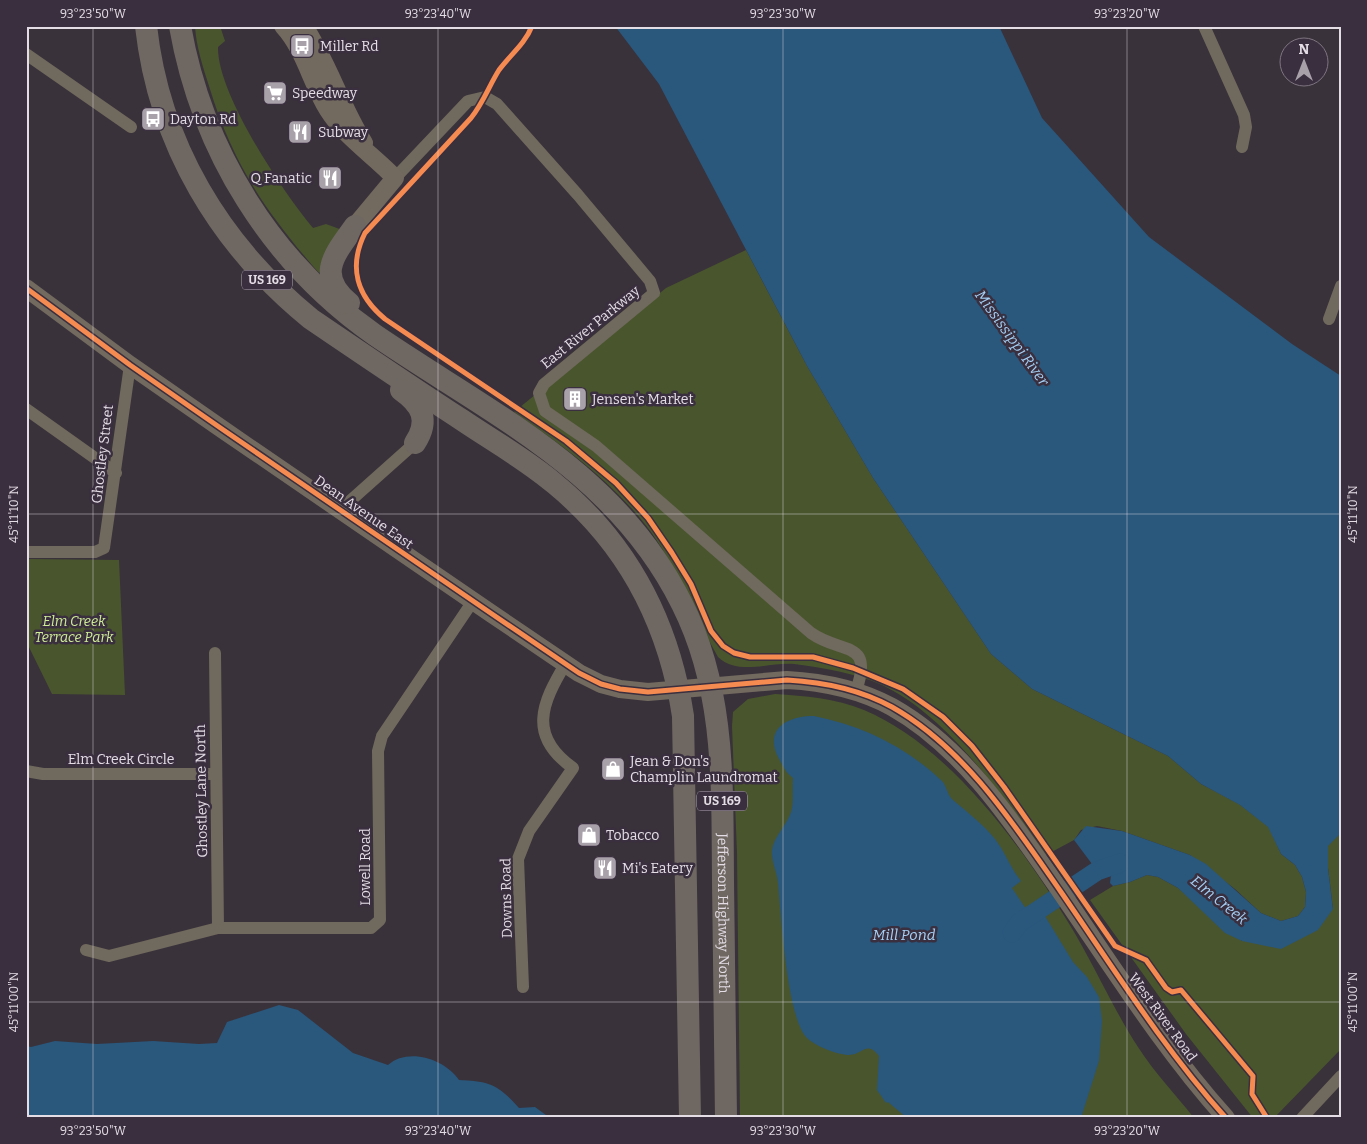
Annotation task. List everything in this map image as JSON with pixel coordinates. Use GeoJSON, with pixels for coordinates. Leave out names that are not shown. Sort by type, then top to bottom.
{"type":"FeatureCollection","features":[{"type":"Feature","properties":{"kind":"highway","name":"US 169"},"geometry":{"type":"LineString","coordinates":[[146,26],[154,74],[165,114],[180,153],[203,196],[246,258],[311,319],[541,473],[588,514],[622,554],[645,592],[665,640],[679,689],[683,716],[690,1118]]}},
{"type":"Feature","properties":{"kind":"highway","name":"US 169"},"geometry":{"type":"LineString","coordinates":[[180,26],[192,80],[210,131],[231,175],[260,221],[301,271],[334,302],[374,334],[434,373]]}},
{"type":"Feature","properties":{"kind":"highway"},"geometry":{"type":"LineString","coordinates":[[355,226],[332,260],[331,280],[336,290],[359,312],[416,352],[434,373]]}},
{"type":"Feature","properties":{"kind":"highway"},"geometry":{"type":"LineString","coordinates":[[311,319],[330,343],[412,398],[418,406],[423,421],[420,434],[415,443]]}},
{"type":"Feature","properties":{"kind":"highway","name":"Jefferson Highway North"},"geometry":{"type":"LineString","coordinates":[[434,373],[558,457],[597,489],[617,508],[662,568],[683,605],[701,651],[712,687],[721,763],[726,1118]]}},
{"type":"Feature","properties":{"kind":"street"},"geometry":{"type":"LineString","coordinates":[[283,26],[298,45],[320,94],[336,123],[343,131],[370,152],[395,178],[355,226]]}},
{"type":"Feature","properties":{"kind":"street"},"geometry":{"type":"LineString","coordinates":[[304,26],[314,41],[344,109],[370,152]]}},
{"type":"Feature","properties":{"kind":"street"},"geometry":{"type":"LineString","coordinates":[[1204,26],[1244,115],[1246,126],[1242,147]]}},
{"type":"Feature","properties":{"kind":"street"},"geometry":{"type":"LineString","coordinates":[[28,58],[131,127]]}},
{"type":"Feature","properties":{"kind":"street","name":"East River Parkway"},"geometry":{"type":"LineString","coordinates":[[395,178],[468,101],[480,97],[489,98],[497,104],[578,195],[654,287],[652,297],[544,384],[540,393],[545,411],[596,446],[811,633],[820,639],[854,651],[863,663],[863,672],[856,691]]}},
{"type":"Feature","properties":{"kind":"street"},"geometry":{"type":"LineString","coordinates":[[1329,319],[1341,286]]}},
{"type":"Feature","properties":{"kind":"street","name":"Dean Avenue East"},"geometry":{"type":"LineString","coordinates":[[26,288],[130,365],[473,601],[601,684],[620,689],[648,692],[712,687]]}},
{"type":"Feature","properties":{"kind":"street","name":"Ghostley Street"},"geometry":{"type":"LineString","coordinates":[[26,552],[96,552],[104,548],[130,365]]}},
{"type":"Feature","properties":{"kind":"street"},"geometry":{"type":"LineString","coordinates":[[26,409],[116,473]]}},
{"type":"Feature","properties":{"kind":"street"},"geometry":{"type":"LineString","coordinates":[[341,509],[415,443]]}},
{"type":"Feature","properties":{"kind":"street","name":"Lowell Road"},"geometry":{"type":"LineString","coordinates":[[86,950],[109,956],[218,928],[371,928],[380,920],[378,751],[382,736],[473,601]]}},
{"type":"Feature","properties":{"kind":"street","name":"Ghostley Lane North"},"geometry":{"type":"LineString","coordinates":[[215,653],[218,928]]}},
{"type":"Feature","properties":{"kind":"street","name":"Downs Road"},"geometry":{"type":"LineString","coordinates":[[523,987],[518,859],[529,831],[573,768],[559,758],[550,747],[546,739],[542,717],[547,695],[566,663]]}},
{"type":"Feature","properties":{"kind":"street","name":"West River Road"},"geometry":{"type":"LineString","coordinates":[[712,687],[787,680],[828,684],[856,691],[908,718],[939,742],[988,793],[1041,864],[1178,1059],[1226,1118]]}},
{"type":"Feature","properties":{"kind":"street","name":"Elm Creek Circle"},"geometry":{"type":"LineString","coordinates":[[26,771],[44,774],[216,774]]}},
{"type":"Feature","properties":{"kind":"street"},"geometry":{"type":"LineString","coordinates":[[1302,1118],[1341,1076]]}},
{"type":"Feature","properties":{"kind":"green space"},"geometry":{"type":"Polygon","coordinates":[[[195,26],[220,26],[225,41],[218,47],[221,67],[228,90],[254,142],[300,212],[313,228],[326,224],[345,231],[319,273],[267,208],[240,164],[218,114],[198,49],[195,26]]]}},
{"type":"Feature","properties":{"kind":"green space"},"geometry":{"type":"Polygon","coordinates":[[[746,250],[807,366],[873,478],[991,654],[1032,689],[1168,756],[1201,784],[1239,804],[1269,827],[1281,854],[1295,865],[1302,877],[1306,892],[1305,907],[1298,916],[1281,921],[1261,913],[1235,889],[1190,855],[1122,831],[1097,826],[1081,830],[1074,840],[1046,855],[973,760],[952,737],[906,699],[872,681],[828,669],[794,664],[744,667],[726,663],[718,657],[670,562],[637,514],[605,481],[587,466],[514,412],[666,288],[746,250]]]}},
{"type":"Feature","properties":{"kind":"green space","name":"Elm Creek Terrace Park"},"geometry":{"type":"Polygon","coordinates":[[[26,559],[119,560],[125,695],[52,694],[26,641],[26,559]]]}},
{"type":"Feature","properties":{"kind":"green space","name":"Mill Pond"},"geometry":{"type":"Polygon","coordinates":[[[775,694],[831,700],[864,710],[895,726],[925,747],[953,772],[980,800],[1028,861],[1077,937],[1138,1047],[1194,1118],[740,1118],[737,853],[733,712],[748,699],[775,694]]]}},
{"type":"Feature","properties":{"kind":"green space"},"geometry":{"type":"Polygon","coordinates":[[[1338,833],[1341,833],[1341,1049],[1274,1118],[1253,1118],[1186,1034],[1090,900],[1113,886],[1147,875],[1158,877],[1178,888],[1242,941],[1333,909],[1328,868],[1328,845],[1338,833]]]}},
{"type":"Feature","properties":{"kind":"water","name":"Mississippi River"},"geometry":{"type":"Polygon","coordinates":[[[615,26],[999,26],[1042,118],[1149,237],[1292,344],[1341,376],[1341,833],[1328,846],[1328,868],[1333,909],[1318,930],[1281,949],[1242,941],[1225,933],[1178,888],[1158,877],[1147,875],[1113,886],[1110,883],[1111,875],[1105,874],[1101,876],[1074,840],[1086,826],[1122,831],[1190,855],[1206,864],[1261,913],[1281,921],[1298,916],[1305,907],[1306,892],[1302,877],[1295,865],[1281,854],[1268,827],[1240,805],[1201,784],[1168,756],[1032,689],[991,654],[873,478],[807,366],[659,84],[615,26]]]}},
{"type":"Feature","properties":{"kind":"water","name":"Mill Pond"},"geometry":{"type":"Polygon","coordinates":[[[814,716],[849,725],[866,732],[913,757],[942,781],[951,798],[975,818],[999,844],[1021,881],[1012,888],[1035,922],[1045,916],[1073,962],[1087,977],[1099,997],[1102,1021],[1099,1061],[1081,1118],[907,1118],[888,1102],[886,1103],[877,1090],[879,1056],[875,1051],[867,1049],[854,1054],[844,1055],[821,1047],[807,1038],[800,1027],[794,1010],[790,989],[783,941],[778,883],[772,854],[775,840],[791,812],[793,778],[779,759],[774,740],[780,726],[795,718],[814,716]]]}},
{"type":"Feature","properties":{"kind":"water"},"geometry":{"type":"Polygon","coordinates":[[[279,1005],[298,1010],[353,1053],[388,1065],[396,1060],[416,1056],[436,1061],[445,1066],[459,1080],[486,1083],[499,1089],[519,1108],[535,1107],[550,1118],[26,1118],[26,1046],[31,1047],[55,1041],[97,1044],[153,1041],[199,1044],[217,1043],[227,1022],[279,1005]]]}},
{"type":"Feature","properties":{"kind":"waterway","name":"Elm Creek"},"geometry":{"type":"LineString","coordinates":[[1012,933],[1019,923],[1097,871],[1120,863]]}},
{"type":"Feature","properties":{"kind":"cycle path"},"geometry":{"type":"LineString","coordinates":[[532,26],[521,44],[499,70],[471,118],[365,233],[360,246],[356,269],[362,291],[368,301],[385,319],[566,441],[616,483],[648,518],[672,553],[691,584],[711,631],[723,646],[734,653],[750,657],[813,657],[853,668],[903,689],[943,717],[972,746],[1004,787],[1115,946],[1146,960],[1166,988],[1172,992],[1181,990],[1253,1076],[1252,1094],[1267,1118]]}},
{"type":"Feature","properties":{"kind":"cycle path"},"geometry":{"type":"LineString","coordinates":[[26,288],[130,365],[222,429],[579,673],[601,684],[620,689],[648,692],[787,680],[814,683],[867,695],[892,707],[918,724],[943,744],[965,766],[1007,815],[1161,1036],[1203,1092],[1226,1118]]}},
{"type":"Feature","properties":{"kind":"place","name":"Miller Rd"},"geometry":{"type":"Point","coordinates":[302,46]}},
{"type":"Feature","properties":{"kind":"place","name":"Speedway"},"geometry":{"type":"Point","coordinates":[275,93]}},
{"type":"Feature","properties":{"kind":"place","name":"Dayton Rd"},"geometry":{"type":"Point","coordinates":[153,119]}},
{"type":"Feature","properties":{"kind":"place","name":"Subway"},"geometry":{"type":"Point","coordinates":[300,132]}},
{"type":"Feature","properties":{"kind":"place","name":"Q Fanatic"},"geometry":{"type":"Point","coordinates":[330,178]}},
{"type":"Feature","properties":{"kind":"place","name":"Jensen's Market"},"geometry":{"type":"Point","coordinates":[575,399]}},
{"type":"Feature","properties":{"kind":"place","name":"Jean & Don's Champlin Laundromat"},"geometry":{"type":"Point","coordinates":[613,769]}},
{"type":"Feature","properties":{"kind":"place","name":"Tobacco"},"geometry":{"type":"Point","coordinates":[589,835]}},
{"type":"Feature","properties":{"kind":"place","name":"Mi's Eatery"},"geometry":{"type":"Point","coordinates":[605,868]}}]}
